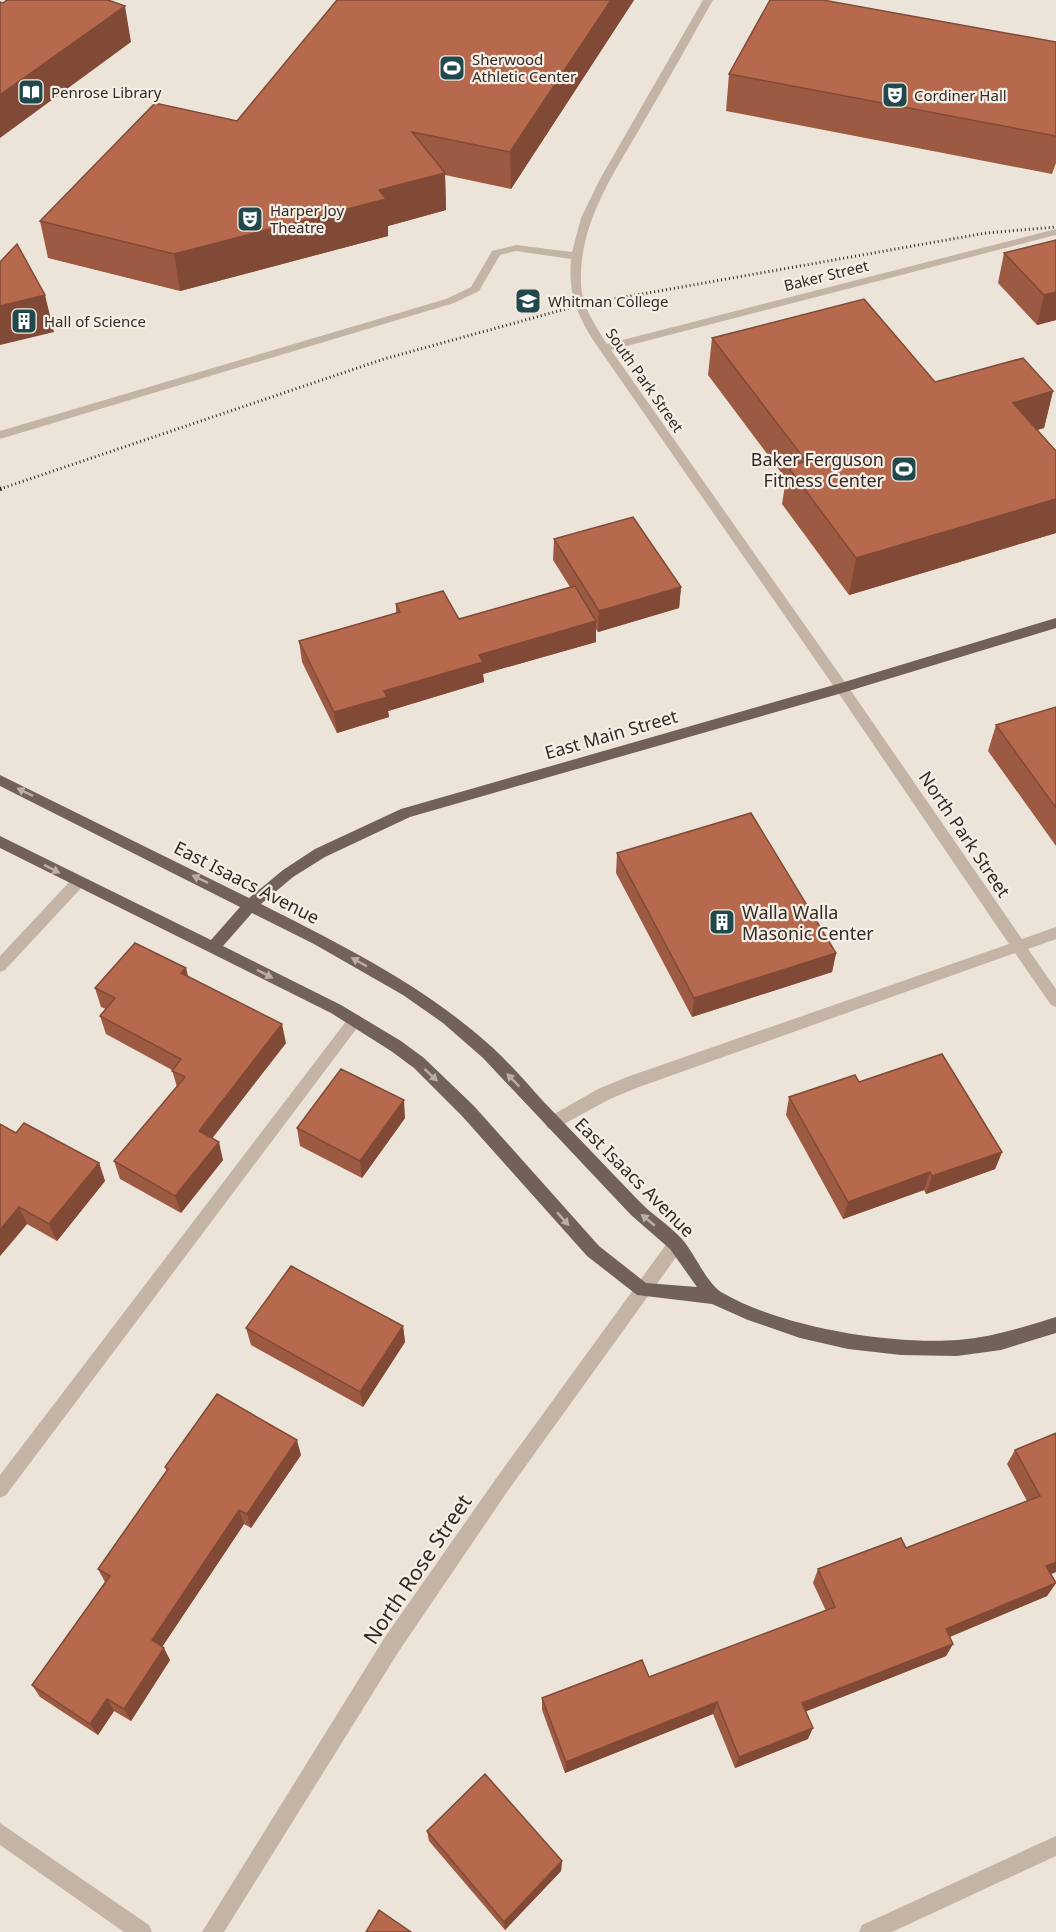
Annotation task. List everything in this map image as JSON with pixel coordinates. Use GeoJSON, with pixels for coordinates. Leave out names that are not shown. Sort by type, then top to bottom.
{"type":"FeatureCollection","features":[{"type":"Feature","properties":{"kind":"main road","name":"East Main Street"},"geometry":{"type":"LineString","coordinates":[[213,948],[252,905],[282,878],[330,848],[406,813],[842,688],[1056,623]]}},
{"type":"Feature","properties":{"kind":"main road","name":"East Isaacs Avenue"},"geometry":{"type":"LineString","coordinates":[[0,780],[252,905],[364,964],[448,1019],[488,1053],[628,1202],[676,1244],[713,1296]]}},
{"type":"Feature","properties":{"kind":"main road"},"geometry":{"type":"LineString","coordinates":[[0,842],[355,1020],[396,1046],[439,1081],[593,1251],[643,1290],[713,1296],[754,1315],[800,1330],[848,1341],[901,1347],[957,1348],[1001,1342],[1056,1325]]}},
{"type":"Feature","properties":{"kind":"street","name":"South Park Street"},"geometry":{"type":"LineString","coordinates":[[708,0],[590,207],[576,256],[575,284],[580,305],[604,348],[842,688]]}},
{"type":"Feature","properties":{"kind":"street","name":"Baker Street"},"geometry":{"type":"LineString","coordinates":[[604,348],[1056,232]]}},
{"type":"Feature","properties":{"kind":"street"},"geometry":{"type":"LineString","coordinates":[[0,435],[450,301],[475,289],[496,253],[516,248],[576,256]]}},
{"type":"Feature","properties":{"kind":"street","name":"North Park Street"},"geometry":{"type":"LineString","coordinates":[[842,688],[1056,1001]]}},
{"type":"Feature","properties":{"kind":"street"},"geometry":{"type":"LineString","coordinates":[[0,966],[78,882]]}},
{"type":"Feature","properties":{"kind":"street"},"geometry":{"type":"LineString","coordinates":[[553,1123],[604,1094],[633,1082],[1056,933]]}},
{"type":"Feature","properties":{"kind":"street"},"geometry":{"type":"LineString","coordinates":[[0,1489],[355,1020]]}},
{"type":"Feature","properties":{"kind":"street","name":"North Rose Street"},"geometry":{"type":"LineString","coordinates":[[212,1932],[392,1644],[501,1486],[676,1244]]}},
{"type":"Feature","properties":{"kind":"street"},"geometry":{"type":"LineString","coordinates":[[0,1833],[142,1932]]}},
{"type":"Feature","properties":{"kind":"street"},"geometry":{"type":"LineString","coordinates":[[869,1932],[1056,1846]]}},
{"type":"Feature","properties":{"kind":"building"},"geometry":{"type":"Polygon","coordinates":[[[7,0],[108,0],[125,6],[0,95],[0,2],[7,0]]]}},
{"type":"Feature","properties":{"kind":"building"},"geometry":{"type":"Polygon","coordinates":[[[337,0],[611,0],[510,152],[412,132],[445,173],[379,190],[386,199],[174,254],[40,221],[155,103],[237,121],[337,0]]]}},
{"type":"Feature","properties":{"kind":"building"},"geometry":{"type":"Polygon","coordinates":[[[770,0],[823,0],[1056,42],[1056,136],[729,74],[770,0]]]}},
{"type":"Feature","properties":{"kind":"building"},"geometry":{"type":"Polygon","coordinates":[[[1056,240],[1056,292],[1044,295],[1004,253],[1056,240]]]}},
{"type":"Feature","properties":{"kind":"building"},"geometry":{"type":"Polygon","coordinates":[[[17,244],[45,295],[0,306],[0,262],[17,244]]]}},
{"type":"Feature","properties":{"kind":"building","name":"Baker Ferguson Fitness Center"},"geometry":{"type":"Polygon","coordinates":[[[864,299],[935,382],[1023,358],[1053,391],[1013,403],[1056,451],[1056,499],[856,558],[788,467],[806,461],[712,338],[864,299]]]}},
{"type":"Feature","properties":{"kind":"building"},"geometry":{"type":"Polygon","coordinates":[[[633,517],[681,587],[599,611],[554,539],[633,517]]]}},
{"type":"Feature","properties":{"kind":"building"},"geometry":{"type":"Polygon","coordinates":[[[575,586],[596,621],[479,655],[483,662],[384,691],[387,697],[334,712],[299,641],[400,612],[396,604],[443,591],[459,619],[575,586]]]}},
{"type":"Feature","properties":{"kind":"building"},"geometry":{"type":"Polygon","coordinates":[[[1056,707],[1056,808],[996,725],[1056,707]]]}},
{"type":"Feature","properties":{"kind":"building","name":"Walla Walla Masonic Center"},"geometry":{"type":"Polygon","coordinates":[[[751,813],[836,953],[694,998],[617,853],[751,813]]]}},
{"type":"Feature","properties":{"kind":"building"},"geometry":{"type":"Polygon","coordinates":[[[135,943],[186,968],[181,973],[282,1024],[199,1131],[219,1142],[175,1196],[114,1161],[185,1077],[172,1071],[181,1059],[100,1016],[115,998],[95,988],[135,943]]]}},
{"type":"Feature","properties":{"kind":"building"},"geometry":{"type":"Polygon","coordinates":[[[942,1054],[1002,1152],[932,1176],[930,1172],[848,1202],[789,1097],[855,1075],[859,1082],[942,1054]]]}},
{"type":"Feature","properties":{"kind":"building"},"geometry":{"type":"Polygon","coordinates":[[[341,1069],[404,1100],[360,1161],[297,1128],[341,1069]]]}},
{"type":"Feature","properties":{"kind":"building"},"geometry":{"type":"Polygon","coordinates":[[[24,1123],[99,1163],[49,1224],[19,1207],[0,1230],[0,1124],[16,1133],[24,1123]]]}},
{"type":"Feature","properties":{"kind":"building"},"geometry":{"type":"Polygon","coordinates":[[[291,1266],[403,1326],[360,1392],[246,1328],[291,1266]]]}},
{"type":"Feature","properties":{"kind":"building"},"geometry":{"type":"Polygon","coordinates":[[[217,1394],[297,1440],[247,1514],[239,1510],[152,1640],[164,1648],[124,1709],[107,1699],[90,1724],[32,1685],[110,1576],[98,1569],[168,1469],[165,1467],[217,1394]]]}},
{"type":"Feature","properties":{"kind":"building"},"geometry":{"type":"Polygon","coordinates":[[[1056,1433],[1056,1562],[1046,1566],[1056,1583],[946,1629],[953,1644],[802,1703],[813,1728],[739,1757],[717,1702],[566,1762],[542,1698],[642,1660],[649,1677],[835,1607],[818,1569],[901,1538],[906,1548],[1040,1496],[1015,1450],[1056,1433]]]}},
{"type":"Feature","properties":{"kind":"building"},"geometry":{"type":"Polygon","coordinates":[[[485,1774],[562,1861],[504,1922],[427,1831],[485,1774]]]}},
{"type":"Feature","properties":{"kind":"building"},"geometry":{"type":"Polygon","coordinates":[[[379,1910],[411,1932],[366,1932],[379,1910]]]}},
{"type":"Feature","properties":{"kind":"railway"},"geometry":{"type":"LineString","coordinates":[[4,488],[0,489],[384,359],[580,305],[986,233],[1056,227]]}},
{"type":"Feature","properties":{"kind":"place","name":"Sherwood Athletic Center"},"geometry":{"type":"Point","coordinates":[452,68]}},
{"type":"Feature","properties":{"kind":"place","name":"Penrose Library"},"geometry":{"type":"Point","coordinates":[31,92]}},
{"type":"Feature","properties":{"kind":"place","name":"Cordiner Hall"},"geometry":{"type":"Point","coordinates":[895,95]}},
{"type":"Feature","properties":{"kind":"place","name":"Harper Joy Theatre"},"geometry":{"type":"Point","coordinates":[250,219]}},
{"type":"Feature","properties":{"kind":"place","name":"Whitman College"},"geometry":{"type":"Point","coordinates":[528,301]}},
{"type":"Feature","properties":{"kind":"place","name":"Hall of Science"},"geometry":{"type":"Point","coordinates":[24,321]}},
{"type":"Feature","properties":{"kind":"place","name":"Baker Ferguson Fitness Center"},"geometry":{"type":"Point","coordinates":[904,469]}},
{"type":"Feature","properties":{"kind":"place","name":"Walla Walla Masonic Center"},"geometry":{"type":"Point","coordinates":[722,922]}}]}
